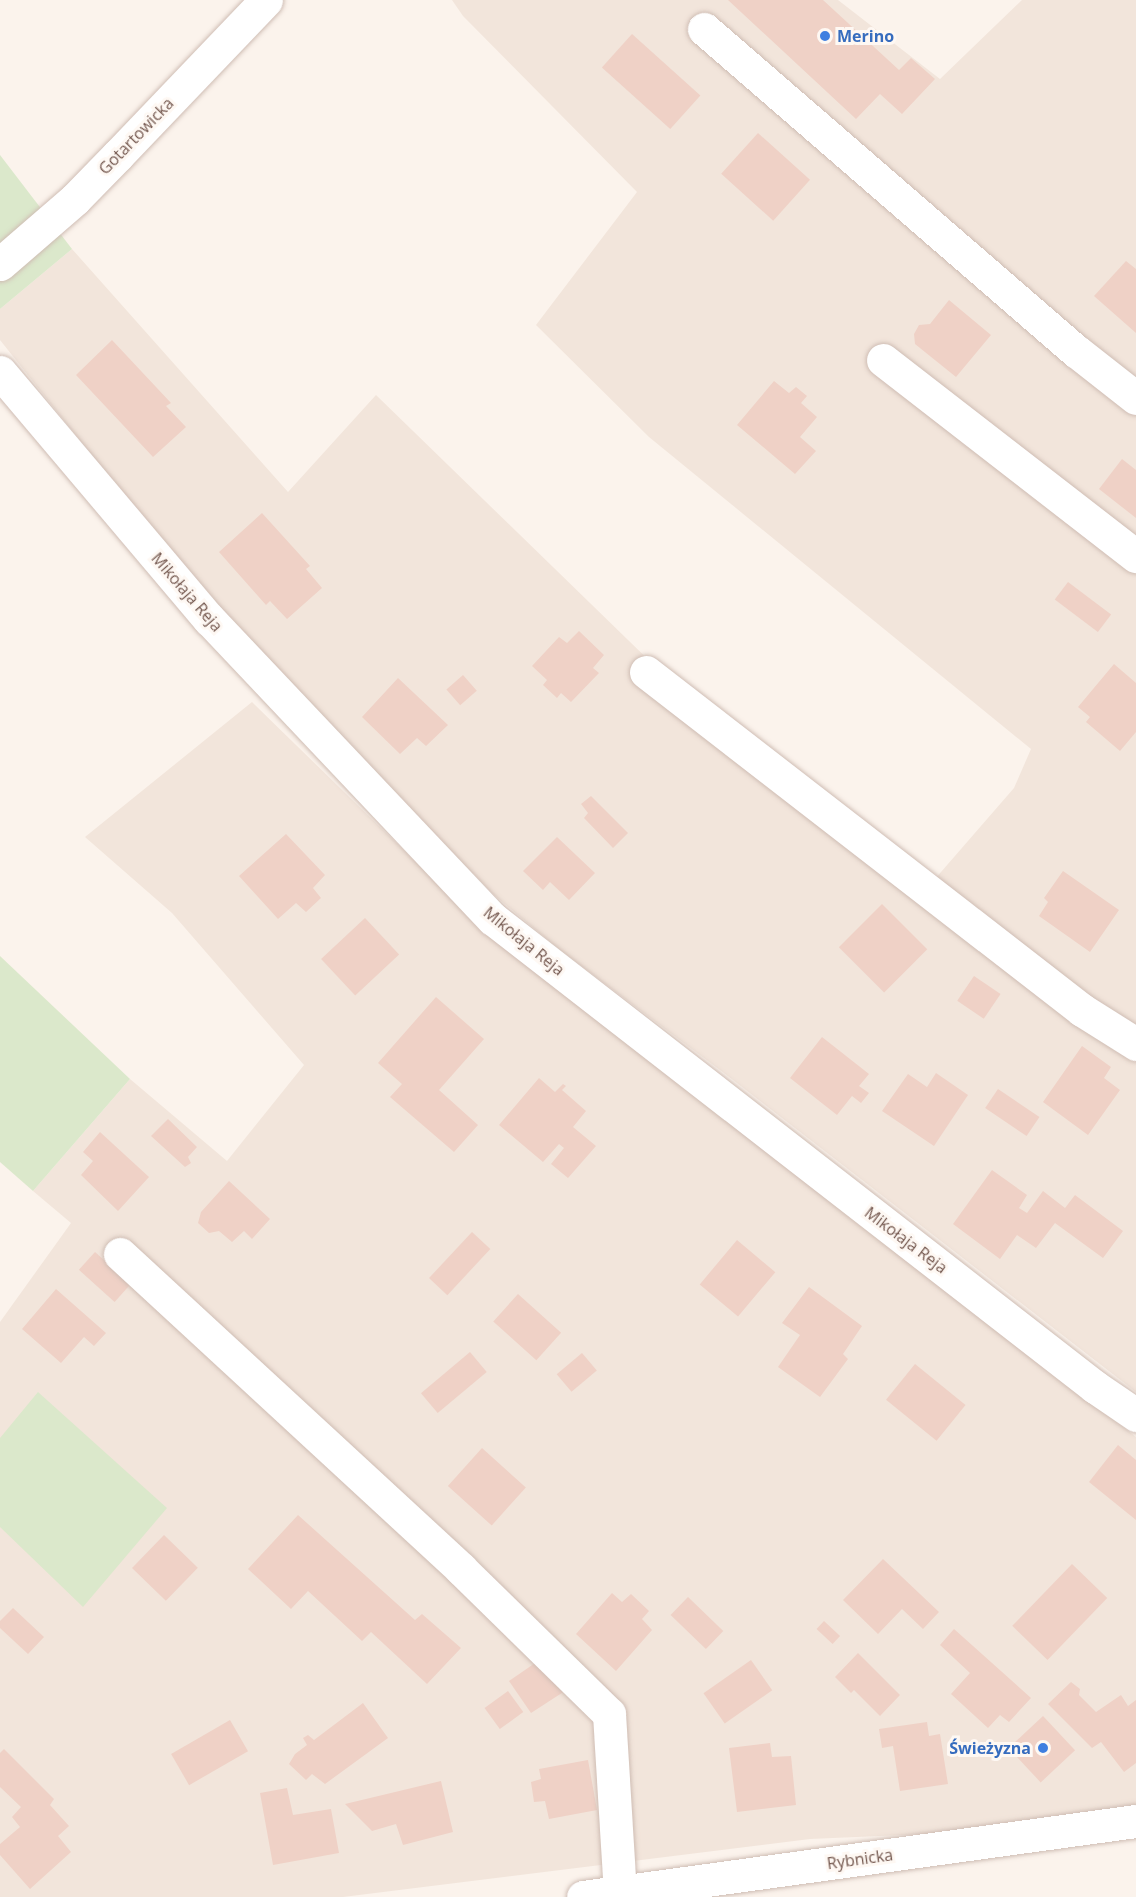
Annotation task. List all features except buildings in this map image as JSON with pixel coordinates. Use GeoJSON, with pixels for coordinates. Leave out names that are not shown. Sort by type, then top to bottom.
{"type":"FeatureCollection","features":[{"type":"Feature","properties":{"kind":"street","name":"Gotartowicka"},"geometry":{"type":"LineString","coordinates":[[0,264],[75,198],[266,0]]}},
{"type":"Feature","properties":{"kind":"street"},"geometry":{"type":"LineString","coordinates":[[704,29],[1076,351],[1136,398]]}},
{"type":"Feature","properties":{"kind":"street"},"geometry":{"type":"LineString","coordinates":[[883,360],[1136,556]]}},
{"type":"Feature","properties":{"kind":"street","name":"Mikołaja Reja"},"geometry":{"type":"LineString","coordinates":[[0,372],[209,619],[493,919],[1086,1380],[1136,1415]]}},
{"type":"Feature","properties":{"kind":"street"},"geometry":{"type":"LineString","coordinates":[[646,672],[1082,1010],[1136,1044]]}},
{"type":"Feature","properties":{"kind":"street"},"geometry":{"type":"LineString","coordinates":[[120,1254],[461,1569],[609,1714],[620,1892]]}},
{"type":"Feature","properties":{"kind":"street","name":"Rybnicka"},"geometry":{"type":"LineString","coordinates":[[583,1897],[1136,1821]]}},
{"type":"Feature","properties":{"kind":"shaded area"},"geometry":{"type":"Polygon","coordinates":[[[452,0],[838,0],[940,79],[1022,0],[1136,0],[1136,1392],[724,1073],[560,950],[493,894],[207,600],[0,340],[0,309],[72,249],[288,492],[376,395],[737,746],[928,887],[1014,788],[1031,749],[649,437],[536,325],[637,192],[463,16],[452,0]]]}},
{"type":"Feature","properties":{"kind":"shaded area"},"geometry":{"type":"Polygon","coordinates":[[[252,702],[472,917],[580,1006],[1136,1437],[1136,1825],[810,1839],[343,1897],[0,1897],[0,1322],[71,1223],[33,1191],[130,1079],[227,1161],[304,1065],[172,913],[85,837],[252,702]]]}},
{"type":"Feature","properties":{"kind":"green space"},"geometry":{"type":"Polygon","coordinates":[[[0,155],[72,249],[0,309],[0,155]]]}},
{"type":"Feature","properties":{"kind":"green space"},"geometry":{"type":"Polygon","coordinates":[[[0,956],[130,1079],[33,1191],[0,1162],[0,956]]]}},
{"type":"Feature","properties":{"kind":"green space"},"geometry":{"type":"Polygon","coordinates":[[[38,1392],[167,1508],[83,1607],[0,1527],[0,1438],[38,1392]]]}},
{"type":"Feature","properties":{"kind":"place","name":"Merino"},"geometry":{"type":"Point","coordinates":[825,36]}},
{"type":"Feature","properties":{"kind":"place","name":"Świeżyzna"},"geometry":{"type":"Point","coordinates":[1043,1748]}}]}
